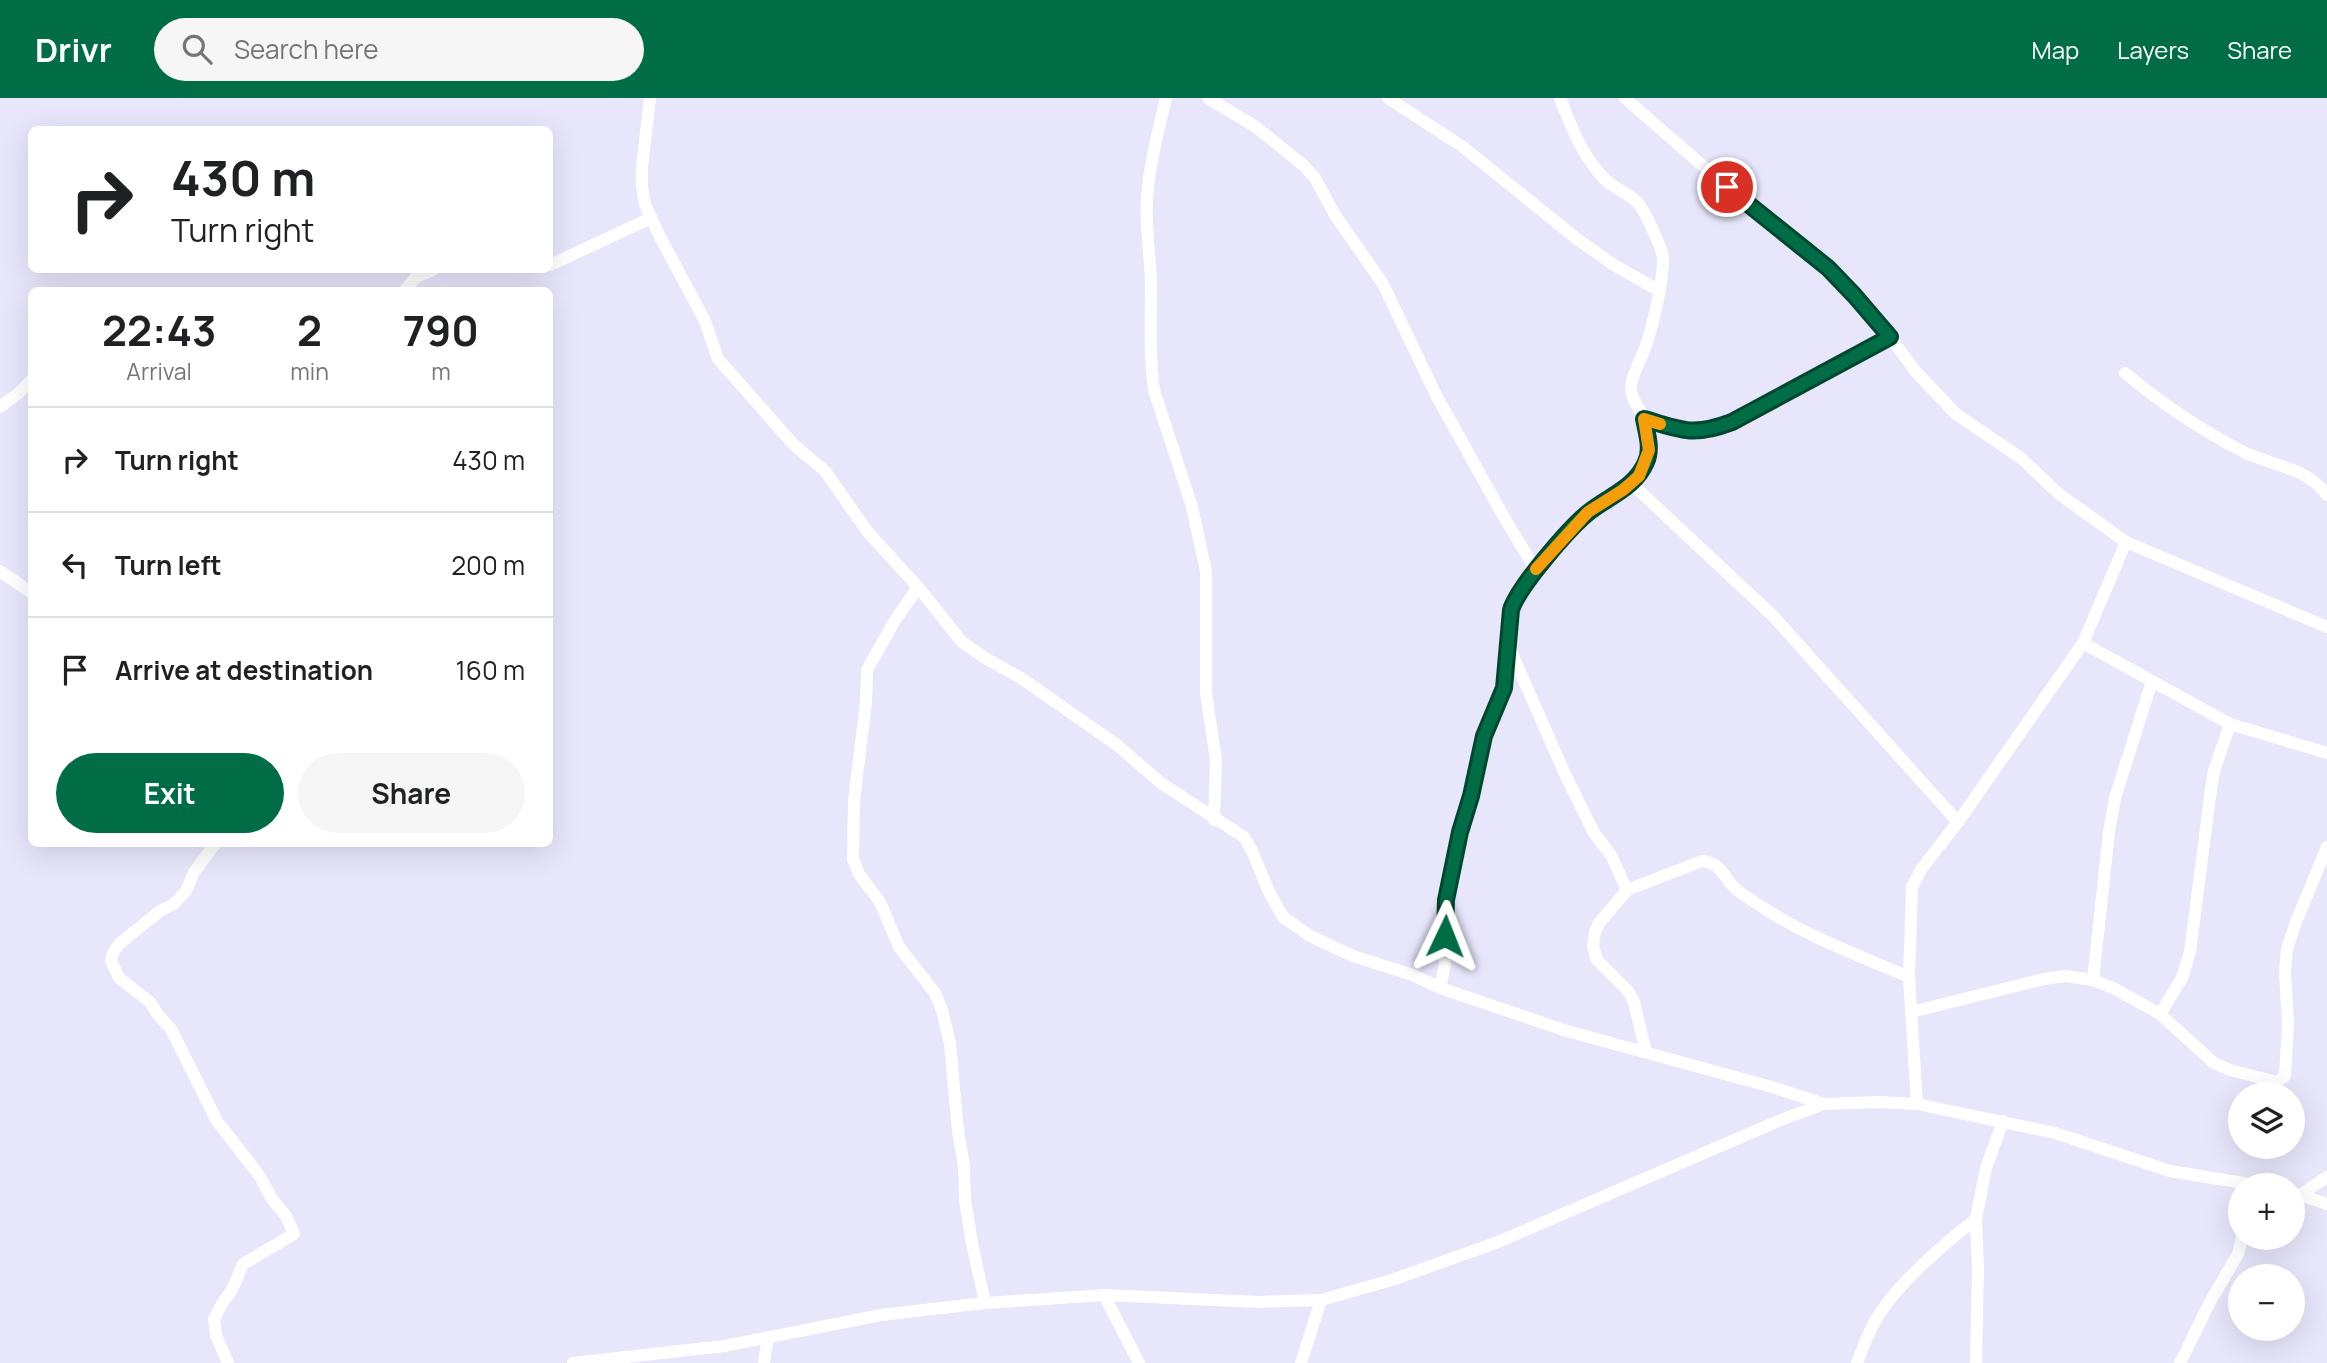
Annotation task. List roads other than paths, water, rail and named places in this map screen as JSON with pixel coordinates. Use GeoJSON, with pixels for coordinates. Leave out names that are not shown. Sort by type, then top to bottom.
{"type":"FeatureCollection","features":[{"type":"Feature","properties":{"kind":"street"},"geometry":{"type":"LineString","coordinates":[[650,98],[642,187],[651,218],[705,321],[718,359],[794,444],[825,471],[867,531],[918,587],[962,642],[1021,678],[1117,745],[1161,783],[1214,820],[1244,837],[1283,917],[1310,936],[1353,956],[1567,1031],[1772,1087],[1824,1104],[1917,1104],[2055,1133],[2170,1171],[2228,1181]]}},
{"type":"Feature","properties":{"kind":"street"},"geometry":{"type":"LineString","coordinates":[[1166,98],[1148,188],[1151,370],[1154,390],[1192,507],[1206,571],[1206,693],[1216,760],[1214,820]]}},
{"type":"Feature","properties":{"kind":"street"},"geometry":{"type":"LineString","coordinates":[[1208,98],[1256,127],[1315,178],[1335,215],[1383,284],[1436,395],[1536,569]]}},
{"type":"Feature","properties":{"kind":"street"},"geometry":{"type":"LineString","coordinates":[[1388,98],[1463,147],[1577,239],[1614,265],[1658,290]]}},
{"type":"Feature","properties":{"kind":"street"},"geometry":{"type":"LineString","coordinates":[[1440,988],[1445,964],[1444,911],[1450,873],[1484,736],[1504,688],[1514,598],[1536,569],[1588,512],[1639,476],[1649,450],[1644,419],[1633,397],[1632,382],[1647,344],[1663,255],[1638,203],[1601,177],[1594,168],[1570,125],[1560,98]]}},
{"type":"Feature","properties":{"kind":"street"},"geometry":{"type":"LineString","coordinates":[[1625,98],[1727,187],[1828,268],[1890,337],[1916,372],[1956,414],[2008,447],[2059,494],[2126,542],[2327,628]]}},
{"type":"Feature","properties":{"kind":"street"},"geometry":{"type":"LineString","coordinates":[[553,264],[651,218]]}},
{"type":"Feature","properties":{"kind":"street"},"geometry":{"type":"LineString","coordinates":[[408,287],[416,277],[426,273]]}},
{"type":"Feature","properties":{"kind":"street"},"geometry":{"type":"LineString","coordinates":[[1644,419],[1695,433],[1710,431],[1732,422],[1890,337]]}},
{"type":"Feature","properties":{"kind":"street"},"geometry":{"type":"LineString","coordinates":[[2124,373],[2202,429],[2246,453],[2312,478],[2327,495]]}},
{"type":"Feature","properties":{"kind":"street"},"geometry":{"type":"LineString","coordinates":[[0,407],[28,383]]}},
{"type":"Feature","properties":{"kind":"street"},"geometry":{"type":"LineString","coordinates":[[1631,483],[1773,616],[1958,822]]}},
{"type":"Feature","properties":{"kind":"street"},"geometry":{"type":"LineString","coordinates":[[1917,1104],[1909,977],[1912,887],[1922,869],[2083,643],[2126,542]]}},
{"type":"Feature","properties":{"kind":"street"},"geometry":{"type":"LineString","coordinates":[[0,571],[28,590]]}},
{"type":"Feature","properties":{"kind":"street"},"geometry":{"type":"LineString","coordinates":[[918,587],[867,670],[865,712],[854,800],[853,859],[859,874],[880,902],[900,947],[935,993],[943,1010],[950,1044],[968,1222],[985,1303]]}},
{"type":"Feature","properties":{"kind":"street"},"geometry":{"type":"LineString","coordinates":[[2083,643],[2231,724],[2327,753]]}},
{"type":"Feature","properties":{"kind":"street"},"geometry":{"type":"LineString","coordinates":[[1509,647],[1570,784],[1594,833],[1611,855],[1627,890]]}},
{"type":"Feature","properties":{"kind":"street"},"geometry":{"type":"LineString","coordinates":[[2093,980],[2115,798],[2152,681]]}},
{"type":"Feature","properties":{"kind":"street"},"geometry":{"type":"LineString","coordinates":[[2160,1014],[2182,978],[2190,952],[2214,771],[2231,724]]}},
{"type":"Feature","properties":{"kind":"street"},"geometry":{"type":"LineString","coordinates":[[1911,1012],[2044,979],[2065,976],[2093,980],[2160,1014],[2214,1063],[2277,1082],[2285,1076],[2288,1024],[2285,973],[2287,949],[2327,846]]}},
{"type":"Feature","properties":{"kind":"street"},"geometry":{"type":"LineString","coordinates":[[213,847],[194,872],[186,891],[174,904],[160,911],[119,944],[111,961],[119,978],[150,1002],[158,1016],[171,1029],[212,1113],[226,1136],[259,1175],[272,1199],[286,1216],[294,1234],[243,1264],[232,1290],[223,1301],[214,1319],[215,1335],[228,1363]]}},
{"type":"Feature","properties":{"kind":"street"},"geometry":{"type":"LineString","coordinates":[[1646,1052],[1634,1002],[1628,991],[1597,960],[1593,946],[1600,923],[1627,890],[1702,861],[1719,867],[1734,888],[1812,936],[1909,977]]}},
{"type":"Feature","properties":{"kind":"street"},"geometry":{"type":"LineString","coordinates":[[573,1363],[724,1346],[881,1315],[985,1303],[1104,1295],[1258,1302],[1321,1300],[1392,1280],[1497,1242],[1824,1104]]}},
{"type":"Feature","properties":{"kind":"street"},"geometry":{"type":"LineString","coordinates":[[1976,1363],[1976,1219],[1986,1168],[2003,1121]]}},
{"type":"Feature","properties":{"kind":"street"},"geometry":{"type":"LineString","coordinates":[[2305,1189],[2327,1177]]}},
{"type":"Feature","properties":{"kind":"street"},"geometry":{"type":"LineString","coordinates":[[2305,1197],[2327,1204]]}},
{"type":"Feature","properties":{"kind":"street"},"geometry":{"type":"LineString","coordinates":[[1857,1363],[1883,1309],[1923,1265],[1976,1219]]}},
{"type":"Feature","properties":{"kind":"street"},"geometry":{"type":"LineString","coordinates":[[2180,1363],[2239,1250]]}},
{"type":"Feature","properties":{"kind":"street"},"geometry":{"type":"LineString","coordinates":[[1104,1295],[1139,1363]]}},
{"type":"Feature","properties":{"kind":"street"},"geometry":{"type":"LineString","coordinates":[[1301,1363],[1321,1300]]}},
{"type":"Feature","properties":{"kind":"street"},"geometry":{"type":"LineString","coordinates":[[764,1363],[768,1337]]}}]}
